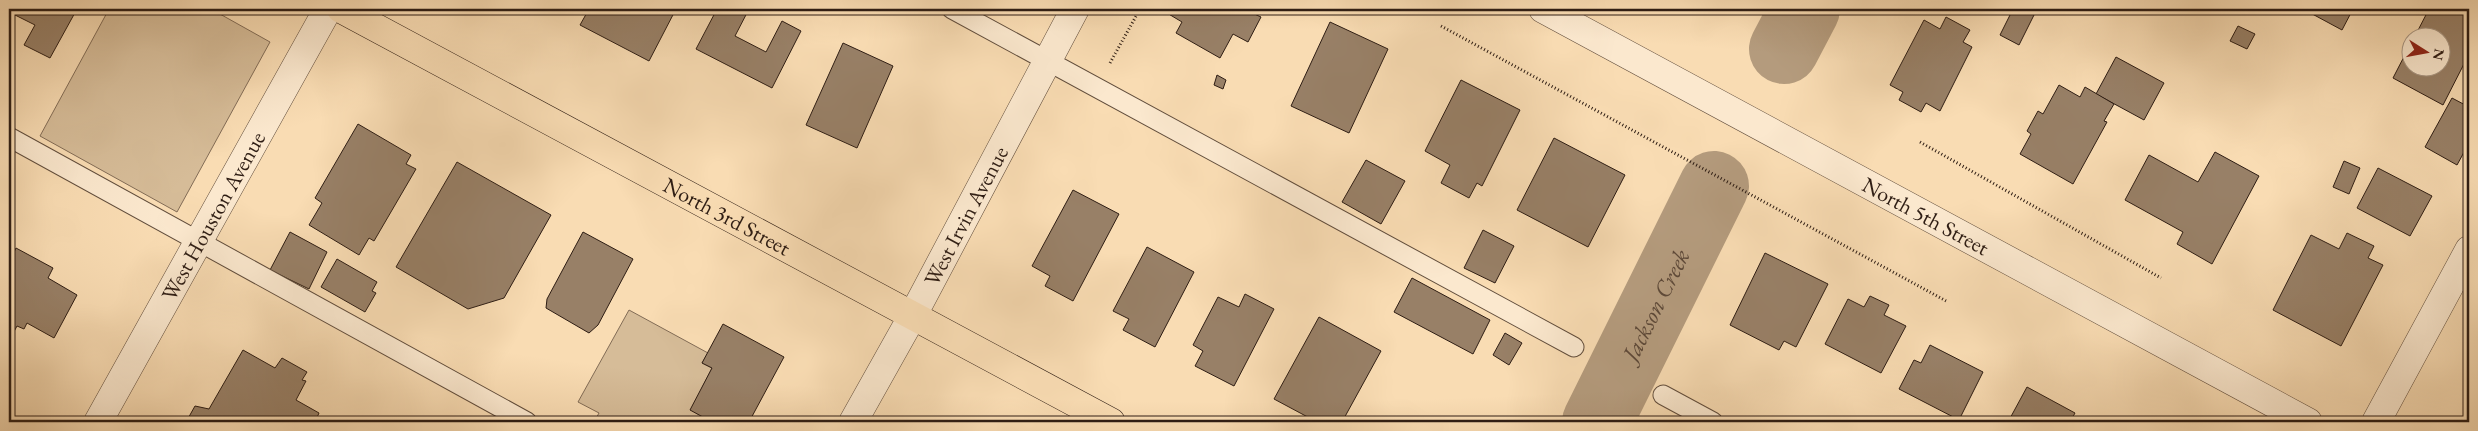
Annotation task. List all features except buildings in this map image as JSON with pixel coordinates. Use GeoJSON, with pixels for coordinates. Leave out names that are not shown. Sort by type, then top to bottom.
{"type":"FeatureCollection","features":[{"type":"Feature","properties":{"kind":"main road","name":"North 3rd Street"},"geometry":{"type":"LineString","coordinates":[[341,9],[1111,422]]}},
{"type":"Feature","properties":{"kind":"street","name":"West Houston Avenue"},"geometry":{"type":"LineString","coordinates":[[98,422],[328,9]]}},
{"type":"Feature","properties":{"kind":"street","name":"West Irvin Avenue"},"geometry":{"type":"LineString","coordinates":[[853,422],[913,315],[1075,9]]}},
{"type":"Feature","properties":{"kind":"street","name":"North 5th Street"},"geometry":{"type":"LineString","coordinates":[[1543,9],[2308,422]]}},
{"type":"Feature","properties":{"kind":"street"},"geometry":{"type":"LineString","coordinates":[[2376,422],[2469,250]]}},
{"type":"Feature","properties":{"kind":"lane"},"geometry":{"type":"LineString","coordinates":[[952,9],[1574,347]]}},
{"type":"Feature","properties":{"kind":"lane"},"geometry":{"type":"LineString","coordinates":[[9,137],[527,422]]}},
{"type":"Feature","properties":{"kind":"lane"},"geometry":{"type":"LineString","coordinates":[[1663,395],[1714,422]]}},
{"type":"Feature","properties":{"kind":"path"},"geometry":{"type":"LineString","coordinates":[[1096,88],[1140,9]]}},
{"type":"Feature","properties":{"kind":"path"},"geometry":{"type":"LineString","coordinates":[[1441,26],[1948,302]]}},
{"type":"Feature","properties":{"kind":"path"},"geometry":{"type":"LineString","coordinates":[[1920,142],[2161,278]]}},
{"type":"Feature","properties":{"kind":"shaded area"},"geometry":{"type":"Polygon","coordinates":[[[109,9],[211,9],[270,42],[177,212],[40,136],[109,9]]]}},
{"type":"Feature","properties":{"kind":"shaded area"},"geometry":{"type":"Polygon","coordinates":[[[629,310],[708,353],[702,363],[712,368],[691,410],[712,422],[646,422],[637,418],[635,422],[594,422],[599,413],[578,402],[629,310]]]}},
{"type":"Feature","properties":{"kind":"waterway","name":"Jackson Creek"},"geometry":{"type":"LineString","coordinates":[[1784,49],[1805,9]]}},
{"type":"Feature","properties":{"kind":"waterway","name":"Jackson Creek"},"geometry":{"type":"LineString","coordinates":[[1597,422],[1714,186]]}}]}
